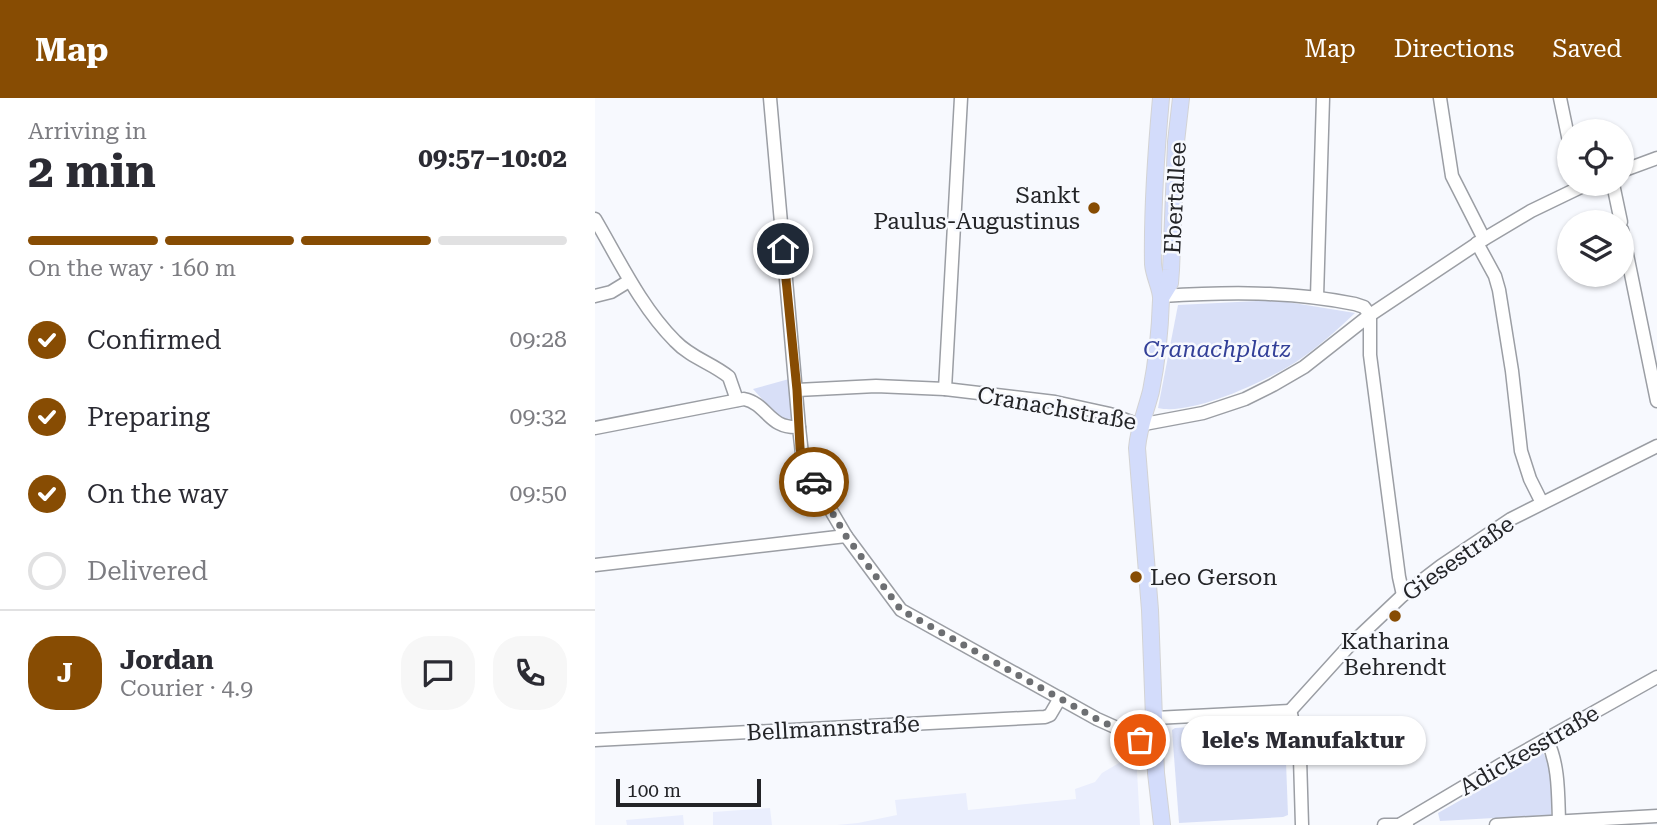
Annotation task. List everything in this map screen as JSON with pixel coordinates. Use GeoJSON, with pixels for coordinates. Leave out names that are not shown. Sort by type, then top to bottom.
{"type":"FeatureCollection","features":[{"type":"Feature","properties":{"kind":"main road","name":"Ebertallee"},"geometry":{"type":"LineString","coordinates":[[1161,98],[1154,199],[1153,268],[1161,296],[1158,345],[1152,382],[1139,425],[1137,448],[1150,610],[1156,773],[1161,825]]}},
{"type":"Feature","properties":{"kind":"main road","name":"Ebertallee"},"geometry":{"type":"LineString","coordinates":[[1161,296],[1170,284],[1176,142],[1181,98]]}},
{"type":"Feature","properties":{"kind":"street"},"geometry":{"type":"LineString","coordinates":[[770,98],[803,463],[846,536],[901,610],[1097,719],[1155,745]]}},
{"type":"Feature","properties":{"kind":"street"},"geometry":{"type":"LineString","coordinates":[[945,388],[961,98]]}},
{"type":"Feature","properties":{"kind":"street"},"geometry":{"type":"LineString","coordinates":[[1317,298],[1323,98]]}},
{"type":"Feature","properties":{"kind":"street"},"geometry":{"type":"LineString","coordinates":[[1440,98],[1452,176],[1499,290],[1521,451],[1530,479],[1542,503]]}},
{"type":"Feature","properties":{"kind":"street"},"geometry":{"type":"LineString","coordinates":[[1560,98],[1564,119]]}},
{"type":"Feature","properties":{"kind":"street"},"geometry":{"type":"LineString","coordinates":[[1634,167],[1657,158]]}},
{"type":"Feature","properties":{"kind":"street","name":"Cranachstraße"},"geometry":{"type":"LineString","coordinates":[[797,390],[876,386],[945,388],[1055,402],[1110,414],[1139,425],[1203,413],[1245,399],[1304,366],[1370,315],[1481,241],[1562,196]]}},
{"type":"Feature","properties":{"kind":"street"},"geometry":{"type":"LineString","coordinates":[[595,219],[629,281],[674,341],[691,356],[729,377],[737,400]]}},
{"type":"Feature","properties":{"kind":"street"},"geometry":{"type":"LineString","coordinates":[[595,296],[611,292],[629,281]]}},
{"type":"Feature","properties":{"kind":"street"},"geometry":{"type":"LineString","coordinates":[[1634,287],[1657,397]]}},
{"type":"Feature","properties":{"kind":"street"},"geometry":{"type":"LineString","coordinates":[[1161,296],[1249,292],[1317,298],[1362,306],[1370,315],[1370,355],[1403,595]]}},
{"type":"Feature","properties":{"kind":"street"},"geometry":{"type":"LineString","coordinates":[[595,428],[744,399],[756,404],[774,422],[787,428],[799,427]]}},
{"type":"Feature","properties":{"kind":"street","name":"Giesestraße"},"geometry":{"type":"LineString","coordinates":[[1290,711],[1348,647],[1403,595],[1476,541],[1542,503],[1657,446]]}},
{"type":"Feature","properties":{"kind":"street"},"geometry":{"type":"LineString","coordinates":[[595,565],[846,536]]}},
{"type":"Feature","properties":{"kind":"street","name":"Adickesstraße"},"geometry":{"type":"LineString","coordinates":[[1404,824],[1657,677]]}},
{"type":"Feature","properties":{"kind":"street","name":"Bellmannstraße"},"geometry":{"type":"LineString","coordinates":[[595,740],[1045,718],[1050,715],[1060,698]]}},
{"type":"Feature","properties":{"kind":"street"},"geometry":{"type":"LineString","coordinates":[[1155,718],[1290,711],[1294,722],[1295,749],[1300,758],[1302,825]]}},
{"type":"Feature","properties":{"kind":"street"},"geometry":{"type":"LineString","coordinates":[[1547,740],[1555,767],[1559,821]]}},
{"type":"Feature","properties":{"kind":"street"},"geometry":{"type":"LineString","coordinates":[[1496,825],[1657,816]]}},
{"type":"Feature","properties":{"kind":"street"},"geometry":{"type":"LineString","coordinates":[[1384,825],[1404,824]]}},
{"type":"Feature","properties":{"kind":"shaded area"},"geometry":{"type":"Polygon","coordinates":[[[1136,753],[1140,825],[837,825],[897,815],[895,800],[966,793],[968,810],[1076,799],[1075,789],[1095,782],[1102,773],[1136,753]]]}},
{"type":"Feature","properties":{"kind":"shaded area"},"geometry":{"type":"Polygon","coordinates":[[[770,808],[772,825],[713,825],[713,812],[770,808]]]}},
{"type":"Feature","properties":{"kind":"shaded area"},"geometry":{"type":"Polygon","coordinates":[[[683,815],[684,825],[627,825],[626,820],[683,815]]]}},
{"type":"Feature","properties":{"kind":"green space","name":"Cranachplatz"},"geometry":{"type":"Polygon","coordinates":[[[1275,300],[1355,313],[1304,357],[1267,378],[1209,402],[1190,407],[1158,408],[1178,305],[1275,300]]]}},
{"type":"Feature","properties":{"kind":"green space"},"geometry":{"type":"Polygon","coordinates":[[[789,379],[792,416],[790,421],[781,420],[753,389],[789,379]]]}},
{"type":"Feature","properties":{"kind":"green space"},"geometry":{"type":"Polygon","coordinates":[[[1272,722],[1278,724],[1285,735],[1288,815],[1179,823],[1172,730],[1272,722]]]}},
{"type":"Feature","properties":{"kind":"green space"},"geometry":{"type":"Polygon","coordinates":[[[1543,753],[1551,775],[1551,815],[1440,821],[1438,813],[1543,753]]]}},
{"type":"Feature","properties":{"kind":"way so far"},"geometry":{"type":"LineString","coordinates":[[814,482],[846,536],[901,610],[1140,740]]}},
{"type":"Feature","properties":{"kind":"place","name":"Sankt Paulus-Augustinus"},"geometry":{"type":"Point","coordinates":[1094,208]}},
{"type":"Feature","properties":{"kind":"place","name":"Leo Gerson"},"geometry":{"type":"Point","coordinates":[1136,577]}},
{"type":"Feature","properties":{"kind":"place","name":"Katharina Behrendt"},"geometry":{"type":"Point","coordinates":[1395,616]}},
{"type":"Feature","properties":{"kind":"place","name":"lele's Manufaktur"},"geometry":{"type":"Point","coordinates":[1140,740]}},
{"type":"Feature","properties":{"kind":"route"},"geometry":{"type":"LineString","coordinates":[[783,249],[800,448],[803,463],[814,482]]}}]}
